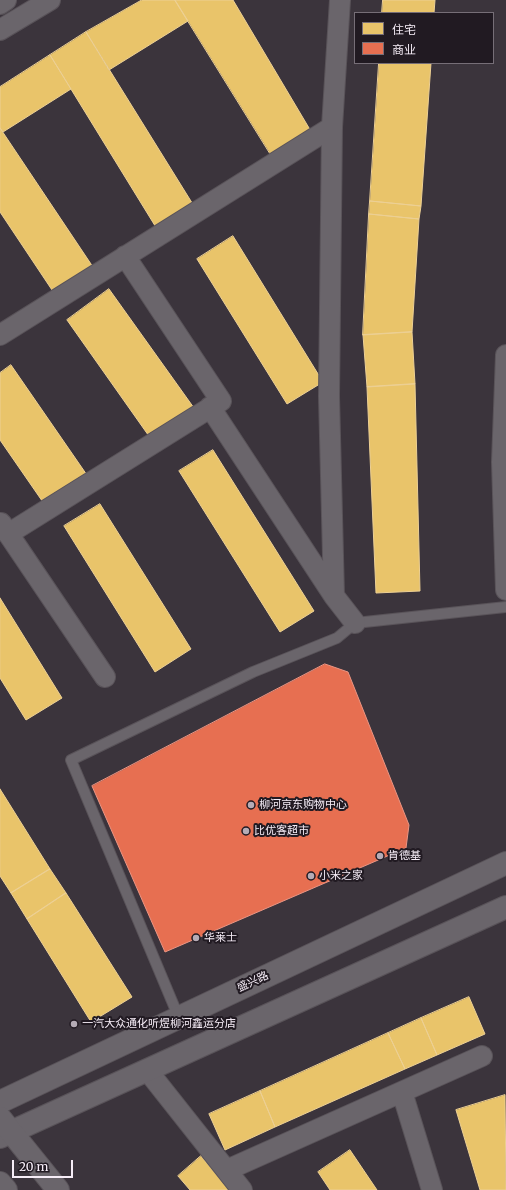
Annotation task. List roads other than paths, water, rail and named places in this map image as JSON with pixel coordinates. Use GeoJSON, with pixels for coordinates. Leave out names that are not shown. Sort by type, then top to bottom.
{"type":"FeatureCollection","features":[{"type":"Feature","properties":{"kind":"street"},"geometry":{"type":"LineString","coordinates":[[0,30],[50,0]]}},
{"type":"Feature","properties":{"kind":"street"},"geometry":{"type":"LineString","coordinates":[[334,596],[329,396],[332,127],[340,0]]}},
{"type":"Feature","properties":{"kind":"street"},"geometry":{"type":"LineString","coordinates":[[0,335],[332,127]]}},
{"type":"Feature","properties":{"kind":"street"},"geometry":{"type":"LineString","coordinates":[[105,677],[4,528],[221,401],[125,256]]}},
{"type":"Feature","properties":{"kind":"street"},"geometry":{"type":"LineString","coordinates":[[506,355],[502,462],[506,590]]}},
{"type":"Feature","properties":{"kind":"street"},"geometry":{"type":"LineString","coordinates":[[210,407],[334,596],[355,623]]}},
{"type":"Feature","properties":{"kind":"street","name":"盛兴路"},"geometry":{"type":"LineString","coordinates":[[0,1102],[506,863]]}},
{"type":"Feature","properties":{"kind":"street"},"geometry":{"type":"LineString","coordinates":[[58,1190],[4,1129],[147,1070],[506,907]]}},
{"type":"Feature","properties":{"kind":"street"},"geometry":{"type":"LineString","coordinates":[[227,1170],[482,1056]]}},
{"type":"Feature","properties":{"kind":"street"},"geometry":{"type":"LineString","coordinates":[[147,1070],[242,1190]]}},
{"type":"Feature","properties":{"kind":"street"},"geometry":{"type":"LineString","coordinates":[[402,1092],[432,1190]]}},
{"type":"Feature","properties":{"kind":"street"},"geometry":{"type":"LineString","coordinates":[[0,1183],[6,1190]]}},
{"type":"Feature","properties":{"kind":"lane"},"geometry":{"type":"LineString","coordinates":[[179,1018],[71,760],[253,672],[337,638],[355,623],[506,607]]}},
{"type":"Feature","properties":{"kind":"place","name":"柳河京东购物中心"},"geometry":{"type":"Point","coordinates":[251,805]}},
{"type":"Feature","properties":{"kind":"place","name":"比优客超市"},"geometry":{"type":"Point","coordinates":[246,831]}},
{"type":"Feature","properties":{"kind":"place","name":"肯德基"},"geometry":{"type":"Point","coordinates":[380,856]}},
{"type":"Feature","properties":{"kind":"place","name":"小米之家"},"geometry":{"type":"Point","coordinates":[311,876]}},
{"type":"Feature","properties":{"kind":"place","name":"华莱士"},"geometry":{"type":"Point","coordinates":[196,938]}},
{"type":"Feature","properties":{"kind":"place","name":"一汽大众通化听煜柳河鑫运分店"},"geometry":{"type":"Point","coordinates":[74,1024]}}]}
